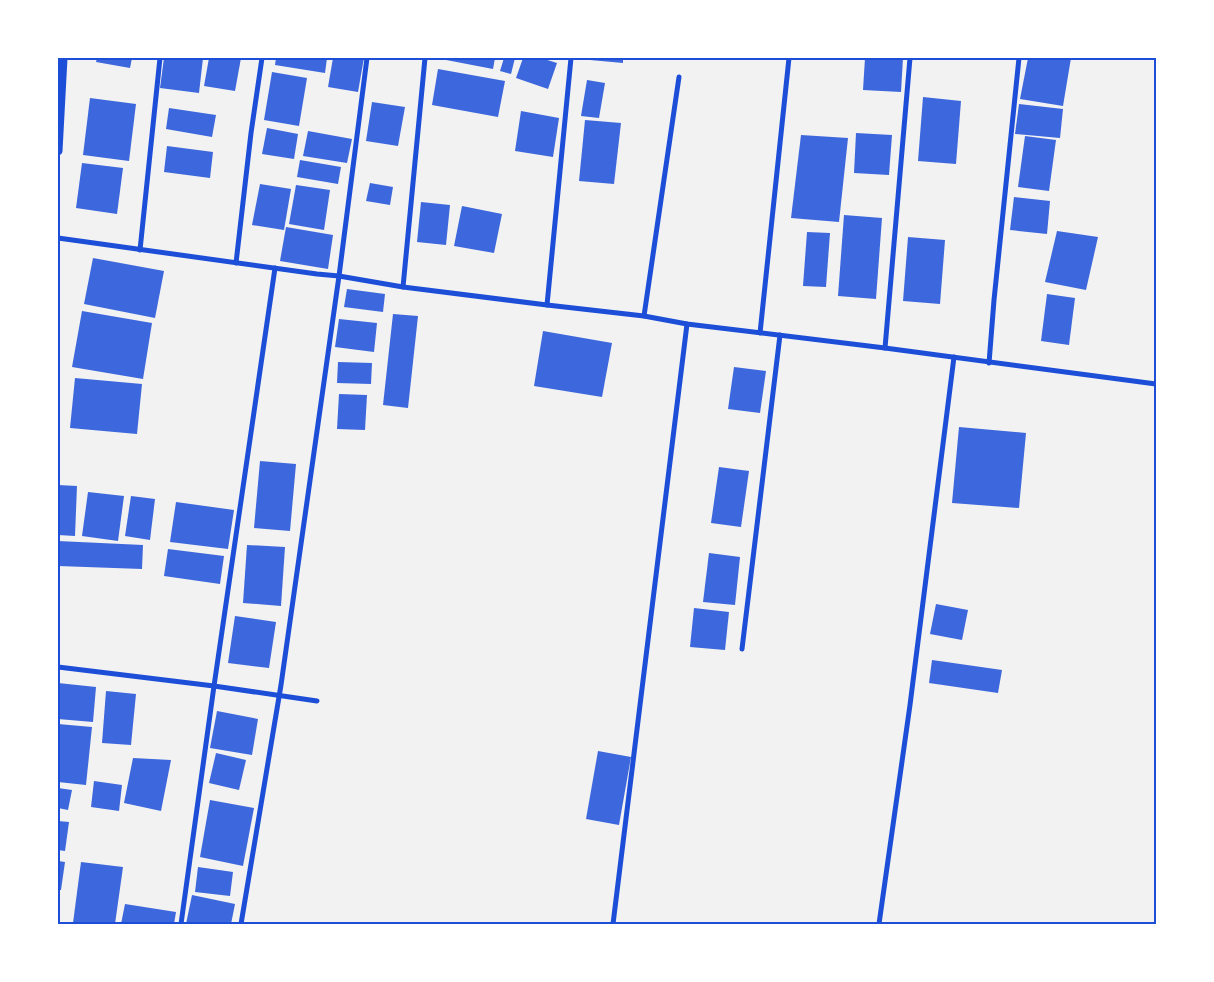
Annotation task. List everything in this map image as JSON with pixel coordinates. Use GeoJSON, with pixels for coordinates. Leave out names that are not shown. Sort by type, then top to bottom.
{"type":"FeatureCollection","features":[{"type":"Feature","properties":{"kind":"street"},"geometry":{"type":"LineString","coordinates":[[58,151],[63,58]]}},
{"type":"Feature","properties":{"kind":"street"},"geometry":{"type":"LineString","coordinates":[[140,250],[160,58]]}},
{"type":"Feature","properties":{"kind":"street"},"geometry":{"type":"LineString","coordinates":[[236,263],[262,58]]}},
{"type":"Feature","properties":{"kind":"street"},"geometry":{"type":"LineString","coordinates":[[241,924],[279,696],[339,276],[367,58]]}},
{"type":"Feature","properties":{"kind":"street"},"geometry":{"type":"LineString","coordinates":[[403,287],[425,58]]}},
{"type":"Feature","properties":{"kind":"street"},"geometry":{"type":"LineString","coordinates":[[547,305],[571,58]]}},
{"type":"Feature","properties":{"kind":"street"},"geometry":{"type":"LineString","coordinates":[[760,333],[790,58]]}},
{"type":"Feature","properties":{"kind":"street"},"geometry":{"type":"LineString","coordinates":[[885,348],[910,58]]}},
{"type":"Feature","properties":{"kind":"street"},"geometry":{"type":"LineString","coordinates":[[989,362],[1019,58]]}},
{"type":"Feature","properties":{"kind":"street"},"geometry":{"type":"LineString","coordinates":[[644,316],[679,77]]}},
{"type":"Feature","properties":{"kind":"street"},"geometry":{"type":"LineString","coordinates":[[58,238],[339,276],[403,287],[644,316],[687,324],[1156,384]]}},
{"type":"Feature","properties":{"kind":"street"},"geometry":{"type":"LineString","coordinates":[[181,924],[275,268]]}},
{"type":"Feature","properties":{"kind":"street"},"geometry":{"type":"LineString","coordinates":[[612,924],[687,324]]}},
{"type":"Feature","properties":{"kind":"street"},"geometry":{"type":"LineString","coordinates":[[742,649],[780,335]]}},
{"type":"Feature","properties":{"kind":"street"},"geometry":{"type":"LineString","coordinates":[[879,924],[910,705],[954,357]]}},
{"type":"Feature","properties":{"kind":"street"},"geometry":{"type":"LineString","coordinates":[[58,667],[317,701]]}},
{"type":"Feature","properties":{"kind":"building"},"geometry":{"type":"Polygon","coordinates":[[[97,58],[132,58],[130,68],[96,62],[97,58]]]}},
{"type":"Feature","properties":{"kind":"building"},"geometry":{"type":"Polygon","coordinates":[[[164,58],[203,58],[199,93],[160,88],[164,58]]]}},
{"type":"Feature","properties":{"kind":"building"},"geometry":{"type":"Polygon","coordinates":[[[209,58],[241,58],[235,91],[204,86],[209,58]]]}},
{"type":"Feature","properties":{"kind":"building"},"geometry":{"type":"Polygon","coordinates":[[[276,58],[327,58],[325,73],[275,65],[276,58]]]}},
{"type":"Feature","properties":{"kind":"building"},"geometry":{"type":"Polygon","coordinates":[[[333,58],[364,58],[358,92],[328,87],[333,58]]]}},
{"type":"Feature","properties":{"kind":"building"},"geometry":{"type":"Polygon","coordinates":[[[441,58],[495,58],[493,69],[441,58]]]}},
{"type":"Feature","properties":{"kind":"building"},"geometry":{"type":"Polygon","coordinates":[[[504,58],[515,58],[511,74],[500,71],[504,58]]]}},
{"type":"Feature","properties":{"kind":"building"},"geometry":{"type":"Polygon","coordinates":[[[523,58],[541,58],[557,63],[548,89],[516,78],[523,58]]]}},
{"type":"Feature","properties":{"kind":"building"},"geometry":{"type":"Polygon","coordinates":[[[590,58],[623,58],[623,63],[590,60],[590,58]]]}},
{"type":"Feature","properties":{"kind":"building"},"geometry":{"type":"Polygon","coordinates":[[[865,58],[903,58],[901,92],[863,90],[865,58]]]}},
{"type":"Feature","properties":{"kind":"building"},"geometry":{"type":"Polygon","coordinates":[[[1028,58],[1071,58],[1063,106],[1020,99],[1028,58]]]}},
{"type":"Feature","properties":{"kind":"building"},"geometry":{"type":"Polygon","coordinates":[[[438,69],[505,81],[498,117],[432,105],[438,69]]]}},
{"type":"Feature","properties":{"kind":"building"},"geometry":{"type":"Polygon","coordinates":[[[272,72],[307,78],[299,126],[264,120],[272,72]]]}},
{"type":"Feature","properties":{"kind":"building"},"geometry":{"type":"Polygon","coordinates":[[[587,80],[605,83],[599,118],[581,116],[587,80]]]}},
{"type":"Feature","properties":{"kind":"building"},"geometry":{"type":"Polygon","coordinates":[[[923,97],[961,101],[956,164],[918,161],[923,97]]]}},
{"type":"Feature","properties":{"kind":"building"},"geometry":{"type":"Polygon","coordinates":[[[90,98],[136,104],[129,161],[83,155],[90,98]]]}},
{"type":"Feature","properties":{"kind":"building"},"geometry":{"type":"Polygon","coordinates":[[[372,102],[405,107],[398,146],[366,141],[372,102]]]}},
{"type":"Feature","properties":{"kind":"building"},"geometry":{"type":"Polygon","coordinates":[[[1019,104],[1063,109],[1060,138],[1015,134],[1019,104]]]}},
{"type":"Feature","properties":{"kind":"building"},"geometry":{"type":"Polygon","coordinates":[[[169,108],[216,115],[212,137],[166,129],[169,108]]]}},
{"type":"Feature","properties":{"kind":"building"},"geometry":{"type":"Polygon","coordinates":[[[521,111],[559,118],[553,157],[515,151],[521,111]]]}},
{"type":"Feature","properties":{"kind":"building"},"geometry":{"type":"Polygon","coordinates":[[[585,120],[621,123],[614,184],[579,181],[585,120]]]}},
{"type":"Feature","properties":{"kind":"building"},"geometry":{"type":"Polygon","coordinates":[[[267,128],[298,134],[294,159],[262,154],[267,128]]]}},
{"type":"Feature","properties":{"kind":"building"},"geometry":{"type":"Polygon","coordinates":[[[308,131],[352,139],[347,163],[303,156],[308,131]]]}},
{"type":"Feature","properties":{"kind":"building"},"geometry":{"type":"Polygon","coordinates":[[[856,133],[892,135],[889,175],[854,173],[856,133]]]}},
{"type":"Feature","properties":{"kind":"building"},"geometry":{"type":"Polygon","coordinates":[[[801,135],[848,138],[839,222],[791,218],[801,135]]]}},
{"type":"Feature","properties":{"kind":"building"},"geometry":{"type":"Polygon","coordinates":[[[1025,136],[1056,140],[1049,191],[1018,187],[1025,136]]]}},
{"type":"Feature","properties":{"kind":"building"},"geometry":{"type":"Polygon","coordinates":[[[167,146],[213,152],[210,178],[164,172],[167,146]]]}},
{"type":"Feature","properties":{"kind":"building"},"geometry":{"type":"Polygon","coordinates":[[[300,160],[341,167],[338,184],[297,177],[300,160]]]}},
{"type":"Feature","properties":{"kind":"building"},"geometry":{"type":"Polygon","coordinates":[[[82,163],[123,168],[117,214],[76,208],[82,163]]]}},
{"type":"Feature","properties":{"kind":"building"},"geometry":{"type":"Polygon","coordinates":[[[370,183],[393,187],[390,205],[366,201],[370,183]]]}},
{"type":"Feature","properties":{"kind":"building"},"geometry":{"type":"Polygon","coordinates":[[[260,184],[291,189],[284,230],[252,225],[260,184]]]}},
{"type":"Feature","properties":{"kind":"building"},"geometry":{"type":"Polygon","coordinates":[[[296,185],[330,190],[324,230],[289,224],[296,185]]]}},
{"type":"Feature","properties":{"kind":"building"},"geometry":{"type":"Polygon","coordinates":[[[1014,197],[1050,201],[1047,234],[1010,230],[1014,197]]]}},
{"type":"Feature","properties":{"kind":"building"},"geometry":{"type":"Polygon","coordinates":[[[421,202],[450,205],[446,245],[417,242],[421,202]]]}},
{"type":"Feature","properties":{"kind":"building"},"geometry":{"type":"Polygon","coordinates":[[[462,206],[502,214],[494,253],[454,246],[462,206]]]}},
{"type":"Feature","properties":{"kind":"building"},"geometry":{"type":"Polygon","coordinates":[[[844,215],[882,218],[876,299],[838,296],[844,215]]]}},
{"type":"Feature","properties":{"kind":"building"},"geometry":{"type":"Polygon","coordinates":[[[286,227],[333,235],[328,269],[280,261],[286,227]]]}},
{"type":"Feature","properties":{"kind":"building"},"geometry":{"type":"Polygon","coordinates":[[[1057,231],[1098,237],[1086,290],[1045,282],[1057,231]]]}},
{"type":"Feature","properties":{"kind":"building"},"geometry":{"type":"Polygon","coordinates":[[[807,232],[830,233],[826,287],[803,286],[807,232]]]}},
{"type":"Feature","properties":{"kind":"building"},"geometry":{"type":"Polygon","coordinates":[[[908,237],[945,240],[940,304],[903,301],[908,237]]]}},
{"type":"Feature","properties":{"kind":"building"},"geometry":{"type":"Polygon","coordinates":[[[93,258],[164,271],[155,318],[84,304],[93,258]]]}},
{"type":"Feature","properties":{"kind":"building"},"geometry":{"type":"Polygon","coordinates":[[[347,289],[385,294],[383,312],[344,307],[347,289]]]}},
{"type":"Feature","properties":{"kind":"building"},"geometry":{"type":"Polygon","coordinates":[[[1047,294],[1075,298],[1069,345],[1041,341],[1047,294]]]}},
{"type":"Feature","properties":{"kind":"building"},"geometry":{"type":"Polygon","coordinates":[[[82,311],[152,323],[143,379],[72,367],[82,311]]]}},
{"type":"Feature","properties":{"kind":"building"},"geometry":{"type":"Polygon","coordinates":[[[393,314],[418,316],[408,408],[383,405],[393,314]]]}},
{"type":"Feature","properties":{"kind":"building"},"geometry":{"type":"Polygon","coordinates":[[[339,319],[377,323],[374,352],[335,347],[339,319]]]}},
{"type":"Feature","properties":{"kind":"building"},"geometry":{"type":"Polygon","coordinates":[[[543,331],[612,343],[602,397],[534,386],[543,331]]]}},
{"type":"Feature","properties":{"kind":"building"},"geometry":{"type":"Polygon","coordinates":[[[338,362],[372,363],[371,384],[337,383],[338,362]]]}},
{"type":"Feature","properties":{"kind":"building"},"geometry":{"type":"Polygon","coordinates":[[[734,367],[766,371],[760,413],[728,409],[734,367]]]}},
{"type":"Feature","properties":{"kind":"building"},"geometry":{"type":"Polygon","coordinates":[[[75,378],[142,384],[137,434],[70,428],[75,378]]]}},
{"type":"Feature","properties":{"kind":"building"},"geometry":{"type":"Polygon","coordinates":[[[339,394],[367,395],[365,430],[337,429],[339,394]]]}},
{"type":"Feature","properties":{"kind":"building"},"geometry":{"type":"Polygon","coordinates":[[[959,427],[1026,433],[1019,508],[952,503],[959,427]]]}},
{"type":"Feature","properties":{"kind":"building"},"geometry":{"type":"Polygon","coordinates":[[[260,461],[296,464],[290,531],[254,528],[260,461]]]}},
{"type":"Feature","properties":{"kind":"building"},"geometry":{"type":"Polygon","coordinates":[[[719,467],[749,471],[741,527],[711,523],[719,467]]]}},
{"type":"Feature","properties":{"kind":"building"},"geometry":{"type":"Polygon","coordinates":[[[58,485],[77,486],[75,536],[58,535],[58,485]]]}},
{"type":"Feature","properties":{"kind":"building"},"geometry":{"type":"Polygon","coordinates":[[[88,492],[124,496],[118,541],[82,536],[88,492]]]}},
{"type":"Feature","properties":{"kind":"building"},"geometry":{"type":"Polygon","coordinates":[[[131,496],[155,499],[150,540],[125,536],[131,496]]]}},
{"type":"Feature","properties":{"kind":"building"},"geometry":{"type":"Polygon","coordinates":[[[176,502],[234,510],[228,549],[170,542],[176,502]]]}},
{"type":"Feature","properties":{"kind":"building"},"geometry":{"type":"Polygon","coordinates":[[[58,541],[143,545],[142,569],[58,566],[58,541]]]}},
{"type":"Feature","properties":{"kind":"building"},"geometry":{"type":"Polygon","coordinates":[[[247,545],[285,547],[281,606],[243,603],[247,545]]]}},
{"type":"Feature","properties":{"kind":"building"},"geometry":{"type":"Polygon","coordinates":[[[168,549],[224,556],[220,584],[164,576],[168,549]]]}},
{"type":"Feature","properties":{"kind":"building"},"geometry":{"type":"Polygon","coordinates":[[[709,553],[740,557],[735,605],[703,602],[709,553]]]}},
{"type":"Feature","properties":{"kind":"building"},"geometry":{"type":"Polygon","coordinates":[[[936,604],[968,610],[962,640],[930,634],[936,604]]]}},
{"type":"Feature","properties":{"kind":"building"},"geometry":{"type":"Polygon","coordinates":[[[694,608],[729,612],[725,650],[690,647],[694,608]]]}},
{"type":"Feature","properties":{"kind":"building"},"geometry":{"type":"Polygon","coordinates":[[[235,616],[276,622],[269,668],[228,663],[235,616]]]}},
{"type":"Feature","properties":{"kind":"building"},"geometry":{"type":"Polygon","coordinates":[[[932,660],[1002,670],[998,693],[929,683],[932,660]]]}},
{"type":"Feature","properties":{"kind":"building"},"geometry":{"type":"Polygon","coordinates":[[[58,683],[96,687],[93,722],[58,719],[58,683]]]}},
{"type":"Feature","properties":{"kind":"building"},"geometry":{"type":"Polygon","coordinates":[[[106,691],[136,694],[131,745],[102,743],[106,691]]]}},
{"type":"Feature","properties":{"kind":"building"},"geometry":{"type":"Polygon","coordinates":[[[217,711],[258,719],[252,755],[210,748],[217,711]]]}},
{"type":"Feature","properties":{"kind":"building"},"geometry":{"type":"Polygon","coordinates":[[[58,724],[92,727],[86,785],[58,782],[58,724]]]}},
{"type":"Feature","properties":{"kind":"building"},"geometry":{"type":"Polygon","coordinates":[[[598,751],[631,757],[619,825],[586,819],[598,751]]]}},
{"type":"Feature","properties":{"kind":"building"},"geometry":{"type":"Polygon","coordinates":[[[216,753],[246,760],[239,790],[209,783],[216,753]]]}},
{"type":"Feature","properties":{"kind":"building"},"geometry":{"type":"Polygon","coordinates":[[[133,758],[171,760],[161,811],[124,803],[133,758]]]}},
{"type":"Feature","properties":{"kind":"building"},"geometry":{"type":"Polygon","coordinates":[[[94,781],[122,785],[119,811],[91,807],[94,781]]]}},
{"type":"Feature","properties":{"kind":"building"},"geometry":{"type":"Polygon","coordinates":[[[58,788],[72,790],[68,810],[58,808],[58,788]]]}},
{"type":"Feature","properties":{"kind":"building"},"geometry":{"type":"Polygon","coordinates":[[[210,800],[254,808],[243,866],[200,857],[210,800]]]}},
{"type":"Feature","properties":{"kind":"building"},"geometry":{"type":"Polygon","coordinates":[[[58,821],[69,822],[65,851],[58,850],[58,821]]]}},
{"type":"Feature","properties":{"kind":"building"},"geometry":{"type":"Polygon","coordinates":[[[58,861],[65,862],[61,890],[58,890],[58,861]]]}},
{"type":"Feature","properties":{"kind":"building"},"geometry":{"type":"Polygon","coordinates":[[[81,862],[123,867],[115,924],[73,923],[81,862]]]}},
{"type":"Feature","properties":{"kind":"building"},"geometry":{"type":"Polygon","coordinates":[[[198,867],[233,872],[230,896],[195,892],[198,867]]]}},
{"type":"Feature","properties":{"kind":"building"},"geometry":{"type":"Polygon","coordinates":[[[192,895],[235,904],[231,924],[186,924],[192,895]]]}},
{"type":"Feature","properties":{"kind":"building"},"geometry":{"type":"Polygon","coordinates":[[[125,904],[176,912],[174,924],[121,924],[125,904]]]}}]}
